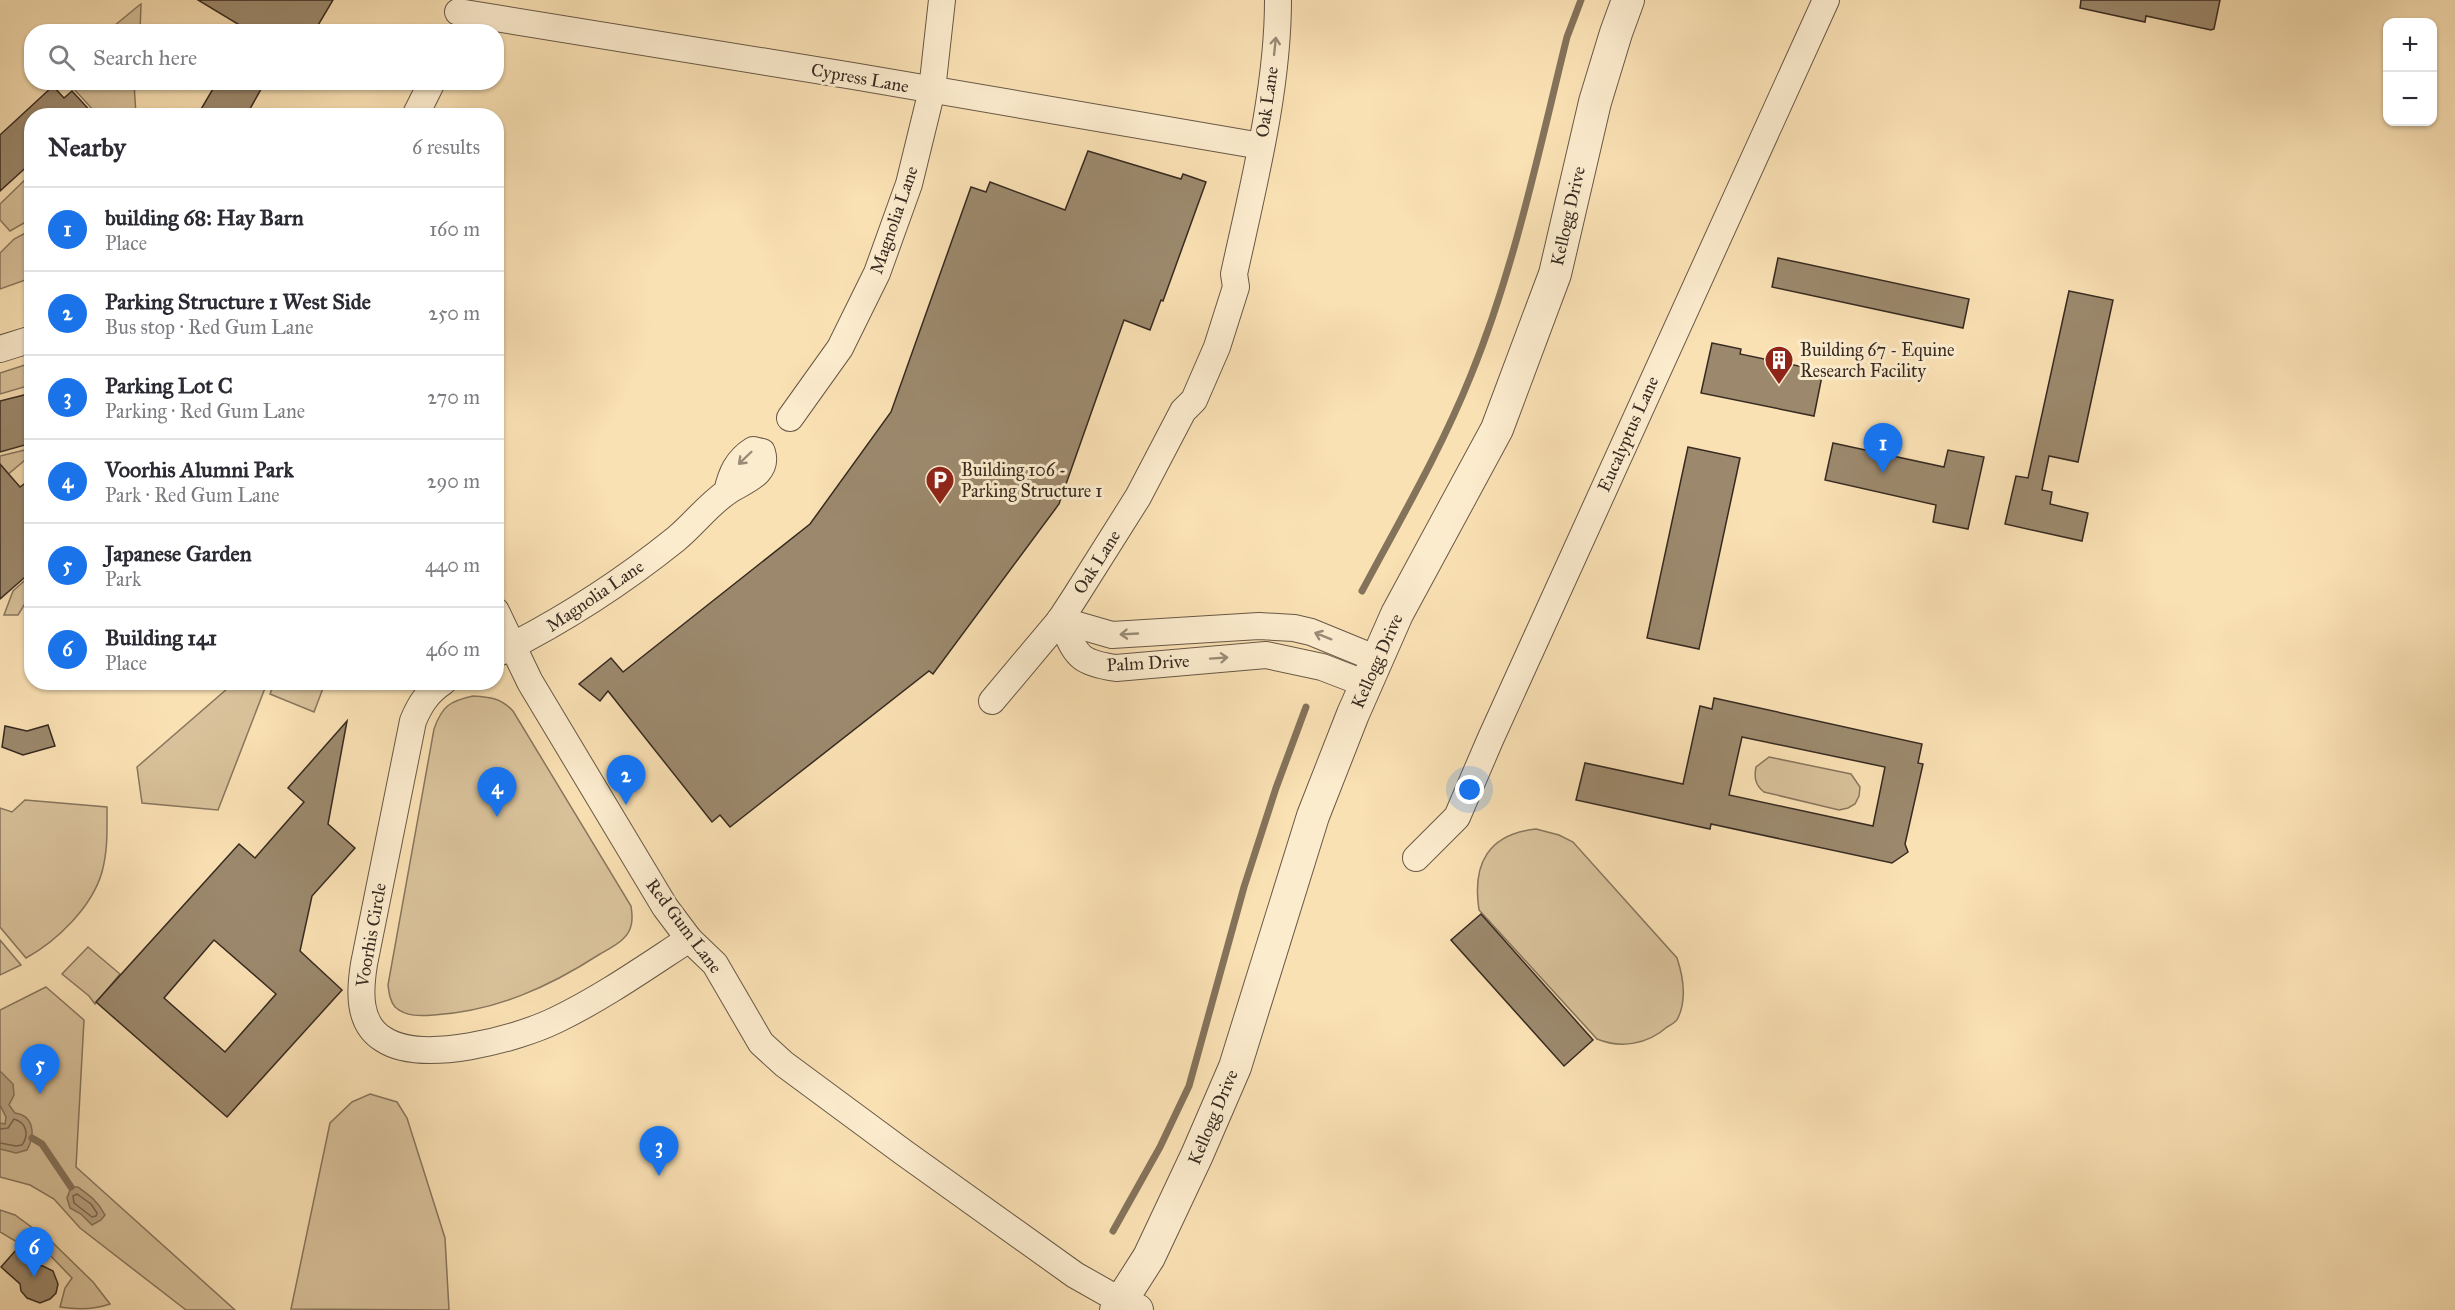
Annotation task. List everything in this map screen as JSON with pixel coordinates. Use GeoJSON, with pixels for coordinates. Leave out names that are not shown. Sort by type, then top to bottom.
{"type":"FeatureCollection","features":[{"type":"Feature","properties":{"kind":"street","name":"Magnolia Lane"},"geometry":{"type":"LineString","coordinates":[[790,418],[840,348],[877,273],[909,183],[932,90],[942,0]]}},
{"type":"Feature","properties":{"kind":"street","name":"Oak Lane"},"geometry":{"type":"LineString","coordinates":[[992,701],[1060,620],[1138,497],[1183,411],[1183,393],[1201,342],[1224,287],[1234,274],[1261,146],[1270,89],[1278,0]]}},
{"type":"Feature","properties":{"kind":"street","name":"Kellogg Drive"},"geometry":{"type":"LineString","coordinates":[[1124,1307],[1197,1155],[1235,1067],[1313,816],[1371,671],[1397,614],[1497,429],[1554,274],[1595,102],[1628,0]]}},
{"type":"Feature","properties":{"kind":"street","name":"Eucalyptus Lane"},"geometry":{"type":"LineString","coordinates":[[1416,858],[1457,817],[1826,0]]}},
{"type":"Feature","properties":{"kind":"street","name":"Cypress Lane"},"geometry":{"type":"LineString","coordinates":[[456,15],[854,76],[1261,146]]}},
{"type":"Feature","properties":{"kind":"street"},"geometry":{"type":"LineString","coordinates":[[419,108],[428,90]]}},
{"type":"Feature","properties":{"kind":"street"},"geometry":{"type":"LineString","coordinates":[[0,349],[24,342]]}},
{"type":"Feature","properties":{"kind":"street","name":"Magnolia Lane"},"geometry":{"type":"LineString","coordinates":[[505,650],[547,629],[612,588],[678,537],[727,492]]}},
{"type":"Feature","properties":{"kind":"street","name":"Palm Drive"},"geometry":{"type":"LineString","coordinates":[[1060,620],[1112,634],[1259,626],[1294,628],[1311,632],[1371,671]]}},
{"type":"Feature","properties":{"kind":"street","name":"Palm Drive"},"geometry":{"type":"LineString","coordinates":[[1060,620],[1077,655],[1097,665],[1116,668],[1266,655],[1322,667],[1371,671]]}},
{"type":"Feature","properties":{"kind":"street","name":"Red Gum Lane"},"geometry":{"type":"LineString","coordinates":[[505,650],[530,682],[665,907],[689,939],[715,964],[761,1043],[784,1064],[903,1152],[1075,1275],[1124,1307]]}},
{"type":"Feature","properties":{"kind":"street","name":"Voorhis Circle"},"geometry":{"type":"LineString","coordinates":[[433,690],[419,706],[413,721],[360,996],[373,1030],[382,1039],[395,1045],[423,1049],[442,1049],[501,1040],[556,1020],[617,985],[689,939]]}},
{"type":"Feature","properties":{"kind":"shaded area"},"geometry":{"type":"Polygon","coordinates":[[[141,4],[140,24],[116,24],[141,4]]]}},
{"type":"Feature","properties":{"kind":"shaded area"},"geometry":{"type":"Polygon","coordinates":[[[75,90],[134,90],[136,108],[91,108],[75,90]]]}},
{"type":"Feature","properties":{"kind":"shaded area"},"geometry":{"type":"Polygon","coordinates":[[[24,181],[24,223],[10,231],[0,220],[0,204],[24,181]]]}},
{"type":"Feature","properties":{"kind":"shaded area"},"geometry":{"type":"Polygon","coordinates":[[[24,234],[24,280],[0,289],[0,253],[14,239],[24,234]]]}},
{"type":"Feature","properties":{"kind":"shaded area"},"geometry":{"type":"Polygon","coordinates":[[[24,365],[24,387],[0,394],[0,373],[24,365]]]}},
{"type":"Feature","properties":{"kind":"shaded area"},"geometry":{"type":"Polygon","coordinates":[[[24,450],[24,461],[0,481],[0,456],[24,450]]]}},
{"type":"Feature","properties":{"kind":"shaded area"},"geometry":{"type":"Polygon","coordinates":[[[24,581],[24,605],[18,615],[4,615],[13,591],[24,581]]]}},
{"type":"Feature","properties":{"kind":"shaded area"},"geometry":{"type":"Polygon","coordinates":[[[226,690],[264,690],[218,810],[142,803],[137,767],[226,690]]]}},
{"type":"Feature","properties":{"kind":"shaded area"},"geometry":{"type":"Polygon","coordinates":[[[271,690],[322,690],[314,712],[270,694],[271,690]]]}},
{"type":"Feature","properties":{"kind":"shaded area"},"geometry":{"type":"Polygon","coordinates":[[[473,696],[495,699],[513,711],[631,906],[632,924],[629,932],[621,941],[541,987],[500,1003],[457,1013],[414,1015],[399,1010],[393,1005],[388,985],[434,729],[440,715],[448,706],[458,700],[473,696]]]}},
{"type":"Feature","properties":{"kind":"shaded area"},"geometry":{"type":"Polygon","coordinates":[[[1769,757],[1851,774],[1860,787],[1859,796],[1855,804],[1839,810],[1764,792],[1757,784],[1755,771],[1756,767],[1769,757]]]}},
{"type":"Feature","properties":{"kind":"shaded area"},"geometry":{"type":"Polygon","coordinates":[[[25,800],[107,807],[105,856],[97,885],[72,922],[50,942],[26,958],[0,927],[0,808],[12,812],[25,800]]]}},
{"type":"Feature","properties":{"kind":"shaded area"},"geometry":{"type":"Polygon","coordinates":[[[1536,829],[1559,835],[1573,842],[1677,958],[1683,988],[1681,1011],[1676,1021],[1660,1033],[1643,1041],[1625,1044],[1597,1039],[1479,910],[1478,879],[1481,865],[1487,854],[1506,837],[1536,829]]]}},
{"type":"Feature","properties":{"kind":"shaded area"},"geometry":{"type":"Polygon","coordinates":[[[0,940],[21,965],[0,975],[0,940]]]}},
{"type":"Feature","properties":{"kind":"shaded area"},"geometry":{"type":"Polygon","coordinates":[[[88,947],[120,974],[95,1004],[89,996],[62,974],[88,947]]]}},
{"type":"Feature","properties":{"kind":"shaded area"},"geometry":{"type":"Polygon","coordinates":[[[46,987],[84,1020],[76,1167],[235,1310],[186,1310],[80,1228],[54,1199],[30,1185],[0,1177],[0,1010],[46,987]]]}},
{"type":"Feature","properties":{"kind":"shaded area"},"geometry":{"type":"Polygon","coordinates":[[[370,1094],[397,1102],[407,1118],[445,1238],[449,1310],[291,1309],[330,1123],[352,1102],[370,1094]]]}},
{"type":"Feature","properties":{"kind":"shaded area"},"geometry":{"type":"Polygon","coordinates":[[[0,1210],[15,1215],[41,1234],[33,1243],[17,1242],[0,1232],[0,1210]]]}},
{"type":"Feature","properties":{"kind":"shaded area"},"geometry":{"type":"Polygon","coordinates":[[[52,1242],[93,1282],[110,1304],[85,1309],[60,1307],[65,1288],[72,1278],[43,1248],[52,1242]]]}},
{"type":"Feature","properties":{"kind":"water"},"geometry":{"type":"Polygon","coordinates":[[[0,1071],[13,1084],[14,1095],[9,1105],[15,1113],[26,1118],[32,1127],[30,1145],[27,1150],[16,1153],[0,1149],[0,1123],[5,1124],[6,1117],[0,1105],[0,1071]]]}},
{"type":"Feature","properties":{"kind":"water"},"geometry":{"type":"Polygon","coordinates":[[[71,1187],[78,1187],[96,1202],[105,1215],[101,1220],[92,1225],[81,1214],[70,1208],[67,1198],[71,1187]]]}},
{"type":"Feature","properties":{"kind":"building"},"geometry":{"type":"Polygon","coordinates":[[[198,0],[333,0],[319,24],[238,24],[198,0]]]}},
{"type":"Feature","properties":{"kind":"building"},"geometry":{"type":"Polygon","coordinates":[[[2081,0],[2220,0],[2214,29],[2211,30],[2146,16],[2145,22],[2080,8],[2081,0]]]}},
{"type":"Feature","properties":{"kind":"building"},"geometry":{"type":"Polygon","coordinates":[[[49,90],[57,90],[64,98],[72,91],[88,108],[29,108],[49,90]]]}},
{"type":"Feature","properties":{"kind":"building"},"geometry":{"type":"Polygon","coordinates":[[[212,90],[261,90],[250,108],[202,108],[212,90]]]}},
{"type":"Feature","properties":{"kind":"building"},"geometry":{"type":"Polygon","coordinates":[[[24,113],[24,169],[0,191],[0,135],[24,113]]]}},
{"type":"Feature","properties":{"kind":"building","name":"Building 106 - Parking Structure 1"},"geometry":{"type":"Polygon","coordinates":[[[1088,151],[1181,179],[1183,174],[1206,182],[1163,301],[1161,300],[1150,330],[1124,320],[1059,504],[933,674],[929,671],[730,827],[720,815],[712,822],[608,691],[600,701],[579,684],[611,658],[623,672],[810,524],[891,412],[971,187],[986,192],[990,182],[1065,210],[1088,151]]]}},
{"type":"Feature","properties":{"kind":"building"},"geometry":{"type":"Polygon","coordinates":[[[1778,258],[1969,299],[1963,328],[1772,287],[1778,258]]]}},
{"type":"Feature","properties":{"kind":"building"},"geometry":{"type":"Polygon","coordinates":[[[2069,291],[2113,300],[2078,462],[2049,456],[2042,490],[2052,492],[2050,504],[2088,513],[2082,541],[2005,524],[2016,476],[2028,478],[2069,291]]]}},
{"type":"Feature","properties":{"kind":"building","name":"Building 67 - Equine Research Facility"},"geometry":{"type":"Polygon","coordinates":[[[1712,343],[1741,349],[1740,354],[1823,371],[1814,416],[1701,393],[1712,343]]]}},
{"type":"Feature","properties":{"kind":"building"},"geometry":{"type":"Polygon","coordinates":[[[24,395],[24,445],[0,452],[0,401],[24,395]]]}},
{"type":"Feature","properties":{"kind":"building"},"geometry":{"type":"Polygon","coordinates":[[[1833,443],[1944,467],[1948,450],[1984,457],[1968,529],[1933,522],[1936,505],[1825,480],[1833,443]]]}},
{"type":"Feature","properties":{"kind":"building"},"geometry":{"type":"Polygon","coordinates":[[[1688,447],[1740,458],[1699,649],[1647,638],[1688,447]]]}},
{"type":"Feature","properties":{"kind":"building"},"geometry":{"type":"Polygon","coordinates":[[[0,464],[20,487],[24,484],[24,578],[0,599],[0,464]]]}},
{"type":"Feature","properties":{"kind":"building"},"geometry":{"type":"Polygon","coordinates":[[[1714,698],[1922,744],[1918,763],[1923,764],[1905,844],[1908,852],[1892,863],[1711,824],[1710,829],[1576,800],[1585,763],[1683,784],[1700,706],[1712,709],[1714,698]],[[1742,737],[1729,795],[1873,826],[1885,767],[1742,737]]]}},
{"type":"Feature","properties":{"kind":"building"},"geometry":{"type":"Polygon","coordinates":[[[347,721],[328,824],[355,848],[312,896],[300,951],[342,990],[227,1117],[96,1002],[239,844],[255,858],[304,802],[288,788],[347,721]],[[214,940],[164,998],[225,1052],[276,994],[214,940]]]}},
{"type":"Feature","properties":{"kind":"building"},"geometry":{"type":"Polygon","coordinates":[[[48,725],[55,746],[23,755],[2,747],[5,726],[27,731],[48,725]]]}},
{"type":"Feature","properties":{"kind":"building"},"geometry":{"type":"Polygon","coordinates":[[[1481,914],[1593,1040],[1564,1066],[1451,940],[1481,914]]]}},
{"type":"Feature","properties":{"kind":"building"},"geometry":{"type":"Polygon","coordinates":[[[16,1250],[34,1265],[53,1271],[58,1284],[56,1293],[50,1299],[40,1303],[27,1298],[21,1291],[20,1284],[1,1267],[16,1250]]]}},
{"type":"Feature","properties":{"kind":"waterway"},"geometry":{"type":"LineString","coordinates":[[1362,591],[1447,430],[1487,334],[1525,208],[1567,37],[1581,0]]}},
{"type":"Feature","properties":{"kind":"waterway"},"geometry":{"type":"LineString","coordinates":[[1113,1231],[1160,1147],[1189,1086],[1244,887],[1276,788],[1306,707]]}},
{"type":"Feature","properties":{"kind":"waterway"},"geometry":{"type":"LineString","coordinates":[[32,1138],[42,1144],[71,1187]]}},
{"type":"Feature","properties":{"kind":"place","name":"Building 67 - Equine Research Facility"},"geometry":{"type":"Point","coordinates":[1779,386]}},
{"type":"Feature","properties":{"kind":"place","name":"building 68: Hay Barn"},"geometry":{"type":"Point","coordinates":[1883,473]}},
{"type":"Feature","properties":{"kind":"place","name":"Building 106 - Parking Structure 1"},"geometry":{"type":"Point","coordinates":[940,506]}},
{"type":"Feature","properties":{"kind":"place","name":"Parking Structure 1 West Side"},"geometry":{"type":"Point","coordinates":[626,805]}},
{"type":"Feature","properties":{"kind":"place","name":"Voorhis Alumni Park"},"geometry":{"type":"Point","coordinates":[497,817]}},
{"type":"Feature","properties":{"kind":"place","name":"Japanese Garden"},"geometry":{"type":"Point","coordinates":[40,1094]}},
{"type":"Feature","properties":{"kind":"place","name":"Parking Lot C"},"geometry":{"type":"Point","coordinates":[659,1176]}},
{"type":"Feature","properties":{"kind":"place","name":"Building 141"},"geometry":{"type":"Point","coordinates":[34,1277]}}]}
